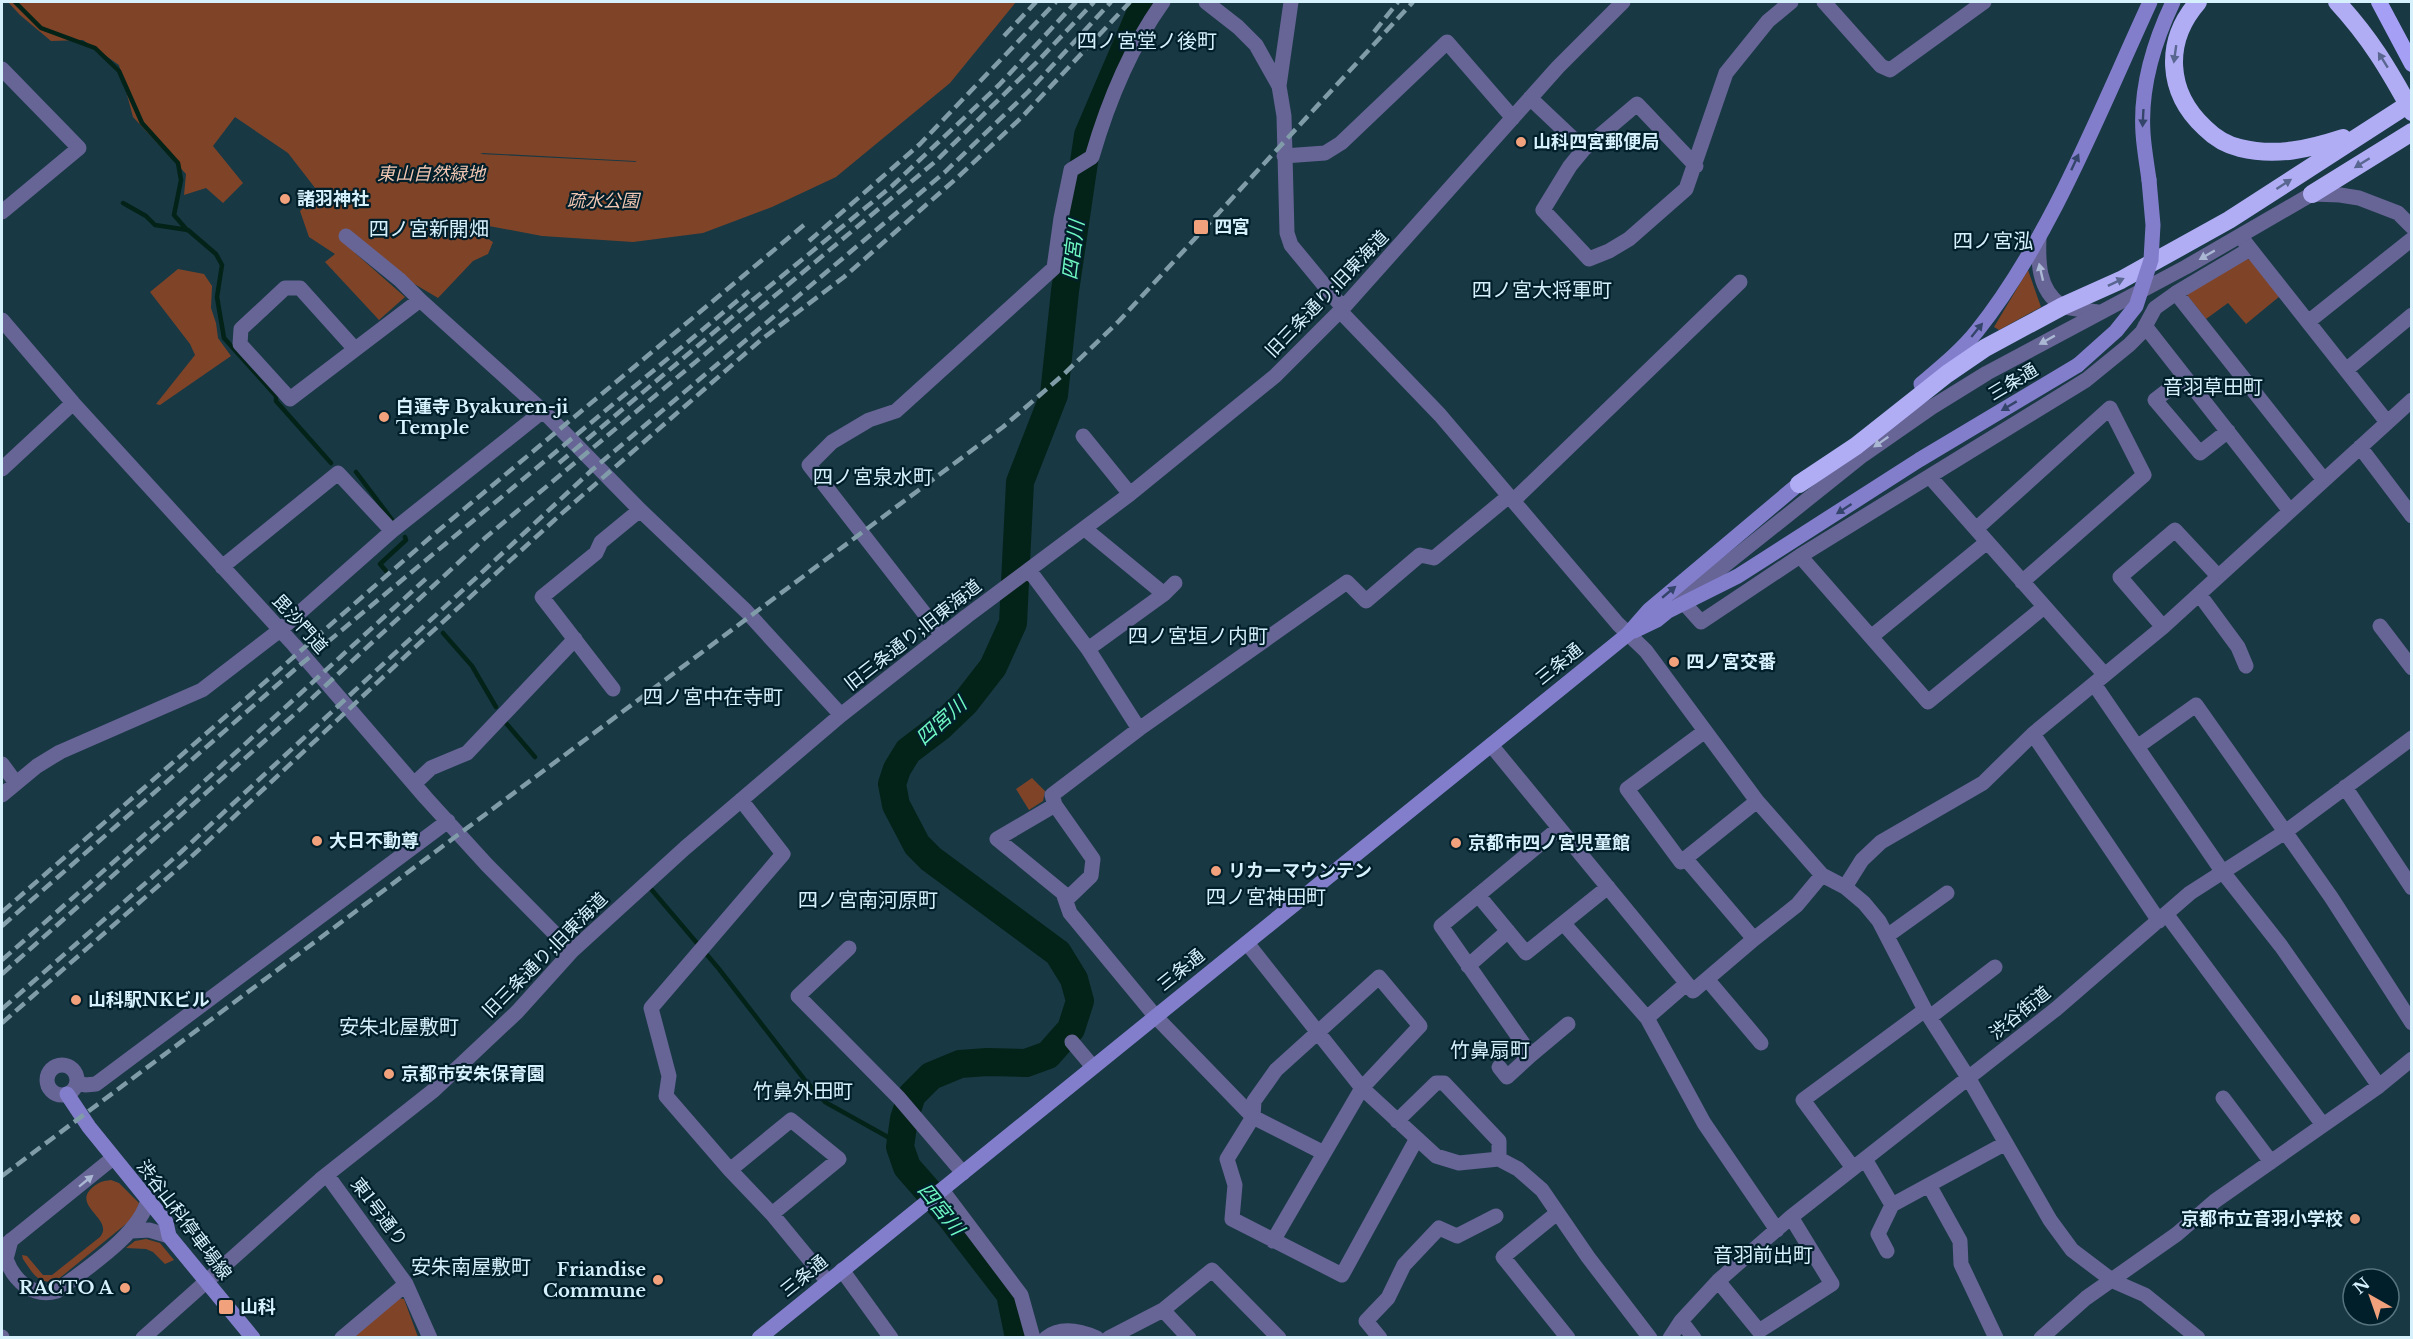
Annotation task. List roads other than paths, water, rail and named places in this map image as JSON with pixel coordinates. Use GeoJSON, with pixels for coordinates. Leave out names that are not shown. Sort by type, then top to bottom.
{"type":"FeatureCollection","features":[{"type":"Feature","properties":{"kind":"highway"},"geometry":{"type":"LineString","coordinates":[[2198,2],[2180,28],[2173,71],[2191,116],[2214,136],[2238,148],[2286,152],[2310,148],[2364,132]]}},
{"type":"Feature","properties":{"kind":"highway"},"geometry":{"type":"LineString","coordinates":[[1799,484],[1856,446],[1894,411],[1984,348],[2063,306],[2121,280],[2229,220],[2364,132],[2406,110],[2384,61],[2360,27],[2337,2]]}},
{"type":"Feature","properties":{"kind":"highway"},"geometry":{"type":"LineString","coordinates":[[2379,2],[2412,64]]}},
{"type":"Feature","properties":{"kind":"highway"},"geometry":{"type":"LineString","coordinates":[[2312,194],[2412,132]]}},
{"type":"Feature","properties":{"kind":"main road"},"geometry":{"type":"LineString","coordinates":[[1894,411],[1976,333],[2039,237],[2150,2]]}},
{"type":"Feature","properties":{"kind":"main road","name":"三条通"},"geometry":{"type":"LineString","coordinates":[[1628,634],[1738,576],[1919,460],[2078,365],[2116,331],[2136,306],[2151,260],[2153,225],[2143,133],[2145,89],[2158,34],[2174,2]]}},
{"type":"Feature","properties":{"kind":"main road","name":"三条通"},"geometry":{"type":"LineString","coordinates":[[759,1338],[1628,634],[1649,610],[1799,484]]}},
{"type":"Feature","properties":{"kind":"main road","name":"渋谷山科停車場線"},"geometry":{"type":"LineString","coordinates":[[72,1088],[76,1110],[166,1222],[169,1236],[253,1338]]}},
{"type":"Feature","properties":{"kind":"street"},"geometry":{"type":"LineString","coordinates":[[942,636],[809,465],[832,442],[869,420],[896,411],[1054,268],[1071,170],[1092,157],[1123,68],[1162,2]]}},
{"type":"Feature","properties":{"kind":"street"},"geometry":{"type":"LineString","coordinates":[[1206,2],[1238,27],[1256,45],[1279,87]]}},
{"type":"Feature","properties":{"kind":"street"},"geometry":{"type":"LineString","coordinates":[[1291,2],[1279,87],[1284,116],[1287,233],[1291,245],[1342,310],[1436,410],[1628,634],[1646,651],[1757,801],[1822,874],[1845,887],[1864,903],[1879,921],[1927,1014],[1969,1079],[2050,1220],[2072,1250],[2113,1281],[2145,1295],[2198,1338]]}},
{"type":"Feature","properties":{"kind":"street","name":"旧三条通り;旧東海道"},"geometry":{"type":"LineString","coordinates":[[143,1338],[327,1175],[434,1090],[518,1012],[572,951],[741,800],[841,716],[1008,585],[1130,494],[1275,376],[1342,310],[1558,67],[1623,2]]}},
{"type":"Feature","properties":{"kind":"street"},"geometry":{"type":"LineString","coordinates":[[1695,166],[1637,104],[1584,149],[1570,166],[1543,210],[1589,259],[1629,239],[1686,189],[1695,166],[1717,95],[1726,73],[1768,21],[1791,2]]}},
{"type":"Feature","properties":{"kind":"street"},"geometry":{"type":"LineString","coordinates":[[1824,2],[1881,66],[1890,70],[1984,2]]}},
{"type":"Feature","properties":{"kind":"street"},"geometry":{"type":"LineString","coordinates":[[1284,156],[1325,153],[1341,143],[1447,42],[1513,118]]}},
{"type":"Feature","properties":{"kind":"street"},"geometry":{"type":"LineString","coordinates":[[2,69],[79,148],[2,212]]}},
{"type":"Feature","properties":{"kind":"street"},"geometry":{"type":"LineString","coordinates":[[1530,98],[1584,149]]}},
{"type":"Feature","properties":{"kind":"street"},"geometry":{"type":"LineString","coordinates":[[1668,611],[1863,455],[1932,407],[1987,373],[2186,267],[2312,194],[2359,198],[2405,214],[2412,227]]}},
{"type":"Feature","properties":{"kind":"street"},"geometry":{"type":"LineString","coordinates":[[346,236],[543,411],[640,510],[746,611],[841,716]]}},
{"type":"Feature","properties":{"kind":"street"},"geometry":{"type":"LineString","coordinates":[[2240,236],[2387,422]]}},
{"type":"Feature","properties":{"kind":"street"},"geometry":{"type":"LineString","coordinates":[[2039,237],[2038,259],[2041,279],[2050,295],[2063,306],[2098,312]]}},
{"type":"Feature","properties":{"kind":"street"},"geometry":{"type":"LineString","coordinates":[[2308,322],[2412,239]]}},
{"type":"Feature","properties":{"kind":"street"},"geometry":{"type":"LineString","coordinates":[[1684,603],[1701,622],[1800,556],[2086,380],[2129,345],[2145,326],[2155,308],[2250,249]]}},
{"type":"Feature","properties":{"kind":"street"},"geometry":{"type":"LineString","coordinates":[[1066,900],[1091,876],[1093,859],[1055,805],[1052,795],[1139,729],[1347,582],[1366,601],[1420,555],[1434,558],[1511,498],[1740,282]]}},
{"type":"Feature","properties":{"kind":"street"},"geometry":{"type":"LineString","coordinates":[[354,348],[300,288],[285,288],[241,329],[240,344],[290,399],[420,300]]}},
{"type":"Feature","properties":{"kind":"street"},"geometry":{"type":"LineString","coordinates":[[2176,293],[2324,480]]}},
{"type":"Feature","properties":{"kind":"street"},"geometry":{"type":"LineString","coordinates":[[2346,370],[2412,315]]}},
{"type":"Feature","properties":{"kind":"street","name":"毘沙門道"},"geometry":{"type":"LineString","coordinates":[[2,320],[73,404],[280,630],[487,865],[572,951]]}},
{"type":"Feature","properties":{"kind":"street"},"geometry":{"type":"LineString","coordinates":[[2145,326],[2290,511]]}},
{"type":"Feature","properties":{"kind":"street"},"geometry":{"type":"LineString","coordinates":[[2185,377],[2155,400],[2200,453],[2228,431]]}},
{"type":"Feature","properties":{"kind":"street"},"geometry":{"type":"LineString","coordinates":[[1845,887],[1862,860],[1881,842],[1983,783],[2033,734],[2163,627],[2412,400]]}},
{"type":"Feature","properties":{"kind":"street"},"geometry":{"type":"LineString","coordinates":[[2,469],[73,404]]}},
{"type":"Feature","properties":{"kind":"street"},"geometry":{"type":"LineString","coordinates":[[1976,529],[2110,408],[2144,475],[2022,582]]}},
{"type":"Feature","properties":{"kind":"street"},"geometry":{"type":"LineString","coordinates":[[2,795],[37,766],[60,752],[202,690],[280,630],[392,531],[543,411]]}},
{"type":"Feature","properties":{"kind":"street"},"geometry":{"type":"LineString","coordinates":[[1083,436],[1130,494]]}},
{"type":"Feature","properties":{"kind":"street"},"geometry":{"type":"LineString","coordinates":[[2360,447],[2412,516]]}},
{"type":"Feature","properties":{"kind":"street"},"geometry":{"type":"LineString","coordinates":[[222,567],[338,473],[392,531]]}},
{"type":"Feature","properties":{"kind":"street"},"geometry":{"type":"LineString","coordinates":[[1930,477],[2044,607],[2099,680],[2137,747],[2222,871],[2280,946],[2379,1086]]}},
{"type":"Feature","properties":{"kind":"street"},"geometry":{"type":"LineString","coordinates":[[614,689],[542,597],[596,552],[601,542],[640,510]]}},
{"type":"Feature","properties":{"kind":"street"},"geometry":{"type":"LineString","coordinates":[[1085,529],[1169,589],[1088,650]]}},
{"type":"Feature","properties":{"kind":"street"},"geometry":{"type":"LineString","coordinates":[[2163,627],[2120,577],[2175,530],[2218,576]]}},
{"type":"Feature","properties":{"kind":"street"},"geometry":{"type":"LineString","coordinates":[[1871,637],[1987,542]]}},
{"type":"Feature","properties":{"kind":"street"},"geometry":{"type":"LineString","coordinates":[[1800,556],[1928,702],[2044,607]]}},
{"type":"Feature","properties":{"kind":"street"},"geometry":{"type":"LineString","coordinates":[[1026,572],[1088,650],[1139,729]]}},
{"type":"Feature","properties":{"kind":"street"},"geometry":{"type":"LineString","coordinates":[[2199,594],[2238,647],[2246,666]]}},
{"type":"Feature","properties":{"kind":"street"},"geometry":{"type":"LineString","coordinates":[[2380,626],[2412,668]]}},
{"type":"Feature","properties":{"kind":"street"},"geometry":{"type":"LineString","coordinates":[[414,784],[431,768],[467,753],[575,639]]}},
{"type":"Feature","properties":{"kind":"street"},"geometry":{"type":"LineString","coordinates":[[2137,747],[2196,705],[2337,905],[2412,1023]]}},
{"type":"Feature","properties":{"kind":"street"},"geometry":{"type":"LineString","coordinates":[[1705,730],[1627,789],[1681,862],[1757,801]]}},
{"type":"Feature","properties":{"kind":"street"},"geometry":{"type":"LineString","coordinates":[[2033,734],[2163,918],[2323,1125]]}},
{"type":"Feature","properties":{"kind":"street","name":"渋谷街道"},"geometry":{"type":"LineString","coordinates":[[1670,1338],[1681,1321],[1718,1281],[1791,1217],[2056,1010],[2190,893],[2285,832],[2412,738]]}},
{"type":"Feature","properties":{"kind":"street"},"geometry":{"type":"LineString","coordinates":[[1491,745],[1693,991],[1797,906],[1822,874]]}},
{"type":"Feature","properties":{"kind":"street"},"geometry":{"type":"LineString","coordinates":[[2,764],[16,783]]}},
{"type":"Feature","properties":{"kind":"street"},"geometry":{"type":"LineString","coordinates":[[2345,788],[2412,888]]}},
{"type":"Feature","properties":{"kind":"street"},"geometry":{"type":"LineString","coordinates":[[741,800],[783,854],[651,1008],[669,1076],[666,1096],[828,1282]]}},
{"type":"Feature","properties":{"kind":"street"},"geometry":{"type":"LineString","coordinates":[[1055,805],[997,840],[1063,892],[1070,913],[1156,1017],[1253,1117],[1324,1153]]}},
{"type":"Feature","properties":{"kind":"street"},"geometry":{"type":"LineString","coordinates":[[72,1088],[96,1084],[448,821]]}},
{"type":"Feature","properties":{"kind":"street"},"geometry":{"type":"LineString","coordinates":[[1531,1055],[1441,926],[1558,829]]}},
{"type":"Feature","properties":{"kind":"street"},"geometry":{"type":"LineString","coordinates":[[1685,858],[1754,939]]}},
{"type":"Feature","properties":{"kind":"street"},"geometry":{"type":"LineString","coordinates":[[1478,895],[1526,953],[1608,887]]}},
{"type":"Feature","properties":{"kind":"street"},"geometry":{"type":"LineString","coordinates":[[1887,936],[1947,893]]}},
{"type":"Feature","properties":{"kind":"street"},"geometry":{"type":"LineString","coordinates":[[1564,924],[1647,1018],[1704,1123],[1777,1230]]}},
{"type":"Feature","properties":{"kind":"street"},"geometry":{"type":"LineString","coordinates":[[1468,966],[1508,930]]}},
{"type":"Feature","properties":{"kind":"street"},"geometry":{"type":"LineString","coordinates":[[1246,943],[1362,1088],[1416,1140],[1436,1156],[1447,1161],[1499,1159],[1518,1169],[1542,1190],[1650,1338]]}},
{"type":"Feature","properties":{"kind":"street"},"geometry":{"type":"LineString","coordinates":[[849,948],[798,996],[899,1098],[963,1173]]}},
{"type":"Feature","properties":{"kind":"street"},"geometry":{"type":"LineString","coordinates":[[1853,1168],[1803,1100],[1995,968]]}},
{"type":"Feature","properties":{"kind":"street"},"geometry":{"type":"LineString","coordinates":[[1273,1241],[1362,1088],[1420,1026],[1379,976],[1276,1070],[1254,1101],[1253,1117],[1227,1159],[1235,1185],[1232,1219],[1273,1241],[1342,1275],[1416,1140]]}},
{"type":"Feature","properties":{"kind":"street"},"geometry":{"type":"LineString","coordinates":[[1707,979],[1761,1043]]}},
{"type":"Feature","properties":{"kind":"street"},"geometry":{"type":"LineString","coordinates":[[1647,1018],[1686,984]]}},
{"type":"Feature","properties":{"kind":"street"},"geometry":{"type":"LineString","coordinates":[[1499,1067],[1507,1077],[1568,1023]]}},
{"type":"Feature","properties":{"kind":"street"},"geometry":{"type":"LineString","coordinates":[[1072,1042],[1093,1067]]}},
{"type":"Feature","properties":{"kind":"street"},"geometry":{"type":"LineString","coordinates":[[2041,1338],[2086,1298],[2177,1234],[2215,1201],[2379,1086],[2412,1059]]}},
{"type":"Feature","properties":{"kind":"street"},"geometry":{"type":"LineString","coordinates":[[1397,1121],[1436,1083],[1444,1083],[1499,1141],[1499,1159]]}},
{"type":"Feature","properties":{"kind":"street"},"geometry":{"type":"LineString","coordinates":[[2223,1098],[2271,1162]]}},
{"type":"Feature","properties":{"kind":"street"},"geometry":{"type":"LineString","coordinates":[[730,1170],[791,1120],[839,1159],[772,1215]]}},
{"type":"Feature","properties":{"kind":"street"},"geometry":{"type":"LineString","coordinates":[[1887,1251],[1878,1234],[1892,1205],[2006,1143]]}},
{"type":"Feature","properties":{"kind":"street"},"geometry":{"type":"LineString","coordinates":[[113,1158],[6,1244],[6,1259],[9,1267],[23,1284],[31,1291],[57,1291],[132,1231],[143,1215],[148,1199]]}},
{"type":"Feature","properties":{"kind":"street"},"geometry":{"type":"LineString","coordinates":[[1865,1159],[1892,1205]]}},
{"type":"Feature","properties":{"kind":"street","name":"東1号通り"},"geometry":{"type":"LineString","coordinates":[[327,1175],[406,1284],[430,1338]]}},
{"type":"Feature","properties":{"kind":"street"},"geometry":{"type":"LineString","coordinates":[[1929,1185],[1960,1241],[1961,1264],[1996,1338]]}},
{"type":"Feature","properties":{"kind":"street"},"geometry":{"type":"LineString","coordinates":[[941,1191],[1021,1295],[1033,1338]]}},
{"type":"Feature","properties":{"kind":"street"},"geometry":{"type":"LineString","coordinates":[[1557,1213],[1503,1257],[1568,1338]]}},
{"type":"Feature","properties":{"kind":"street"},"geometry":{"type":"LineString","coordinates":[[1380,1338],[1366,1321],[1388,1298],[1404,1265],[1439,1228],[1457,1236],[1496,1216]]}},
{"type":"Feature","properties":{"kind":"street"},"geometry":{"type":"LineString","coordinates":[[1718,1281],[1761,1334],[1832,1284],[1791,1217]]}},
{"type":"Feature","properties":{"kind":"street"},"geometry":{"type":"LineString","coordinates":[[132,1231],[149,1230],[169,1236]]}},
{"type":"Feature","properties":{"kind":"street"},"geometry":{"type":"LineString","coordinates":[[842,1270],[891,1338]]}},
{"type":"Feature","properties":{"kind":"street"},"geometry":{"type":"LineString","coordinates":[[1109,1338],[1163,1310],[1212,1270],[1279,1338]]}},
{"type":"Feature","properties":{"kind":"street"},"geometry":{"type":"LineString","coordinates":[[342,1338],[406,1284]]}},
{"type":"Feature","properties":{"kind":"street"},"geometry":{"type":"LineString","coordinates":[[1163,1310],[1189,1338]]}},
{"type":"Feature","properties":{"kind":"street"},"geometry":{"type":"LineString","coordinates":[[1681,1321],[1694,1338]]}},
{"type":"Feature","properties":{"kind":"street"},"geometry":{"type":"LineString","coordinates":[[1046,1338],[1053,1333],[1080,1330],[1097,1338]]}},
{"type":"Feature","properties":{"kind":"waterway"},"geometry":{"type":"LineString","coordinates":[[15,2],[41,28],[95,48],[119,71],[142,123],[178,163],[181,180],[174,215],[187,230]]}},
{"type":"Feature","properties":{"kind":"waterway","name":"四宮川"},"geometry":{"type":"LineString","coordinates":[[1019,1338],[1010,1294],[949,1215],[907,1167],[900,1147],[904,1119],[912,1095],[931,1076],[960,1064],[1026,1063],[1048,1055],[1071,1029],[1080,1001],[1074,979],[1058,953],[931,859],[917,845],[896,805],[892,784],[897,769],[908,751],[941,726],[965,703],[993,667],[1013,623],[1020,482],[1054,395],[1065,291],[1088,135],[1145,2]]}},
{"type":"Feature","properties":{"kind":"waterway"},"geometry":{"type":"LineString","coordinates":[[123,203],[146,216],[155,225],[188,230],[216,254],[222,265],[217,297],[224,338],[331,463]]}},
{"type":"Feature","properties":{"kind":"waterway"},"geometry":{"type":"LineString","coordinates":[[356,472],[393,521]]}},
{"type":"Feature","properties":{"kind":"waterway"},"geometry":{"type":"LineString","coordinates":[[386,571],[380,564],[406,540],[405,537]]}},
{"type":"Feature","properties":{"kind":"waterway"},"geometry":{"type":"LineString","coordinates":[[443,633],[472,666],[496,707]]}},
{"type":"Feature","properties":{"kind":"waterway"},"geometry":{"type":"LineString","coordinates":[[505,722],[535,757]]}},
{"type":"Feature","properties":{"kind":"waterway"},"geometry":{"type":"LineString","coordinates":[[651,889],[719,969],[804,1079],[825,1102],[886,1136],[900,1147]]}},
{"type":"Feature","properties":{"kind":"railway"},"geometry":{"type":"LineString","coordinates":[[1004,36],[1036,2]]}},
{"type":"Feature","properties":{"kind":"railway"},"geometry":{"type":"LineString","coordinates":[[809,241],[920,144],[1056,2]]}},
{"type":"Feature","properties":{"kind":"railway"},"geometry":{"type":"LineString","coordinates":[[559,463],[892,186],[999,85],[1076,2]]}},
{"type":"Feature","properties":{"kind":"railway"},"geometry":{"type":"LineString","coordinates":[[2,974],[296,713],[485,538],[936,161],[1037,62],[1094,2]]}},
{"type":"Feature","properties":{"kind":"railway"},"geometry":{"type":"LineString","coordinates":[[2,1009],[181,852],[592,470],[945,172],[1028,92],[1111,2]]}},
{"type":"Feature","properties":{"kind":"railway"},"geometry":{"type":"LineString","coordinates":[[2,1023],[190,858],[560,515],[762,339],[844,277],[958,177],[1022,117],[1130,2]]}},
{"type":"Feature","properties":{"kind":"railway"},"geometry":{"type":"LineString","coordinates":[[1374,32],[1398,2]]}},
{"type":"Feature","properties":{"kind":"railway"},"geometry":{"type":"LineString","coordinates":[[2,1176],[1003,427],[1064,374],[1119,321],[1413,2]]}},
{"type":"Feature","properties":{"kind":"railway"},"geometry":{"type":"LineString","coordinates":[[2,912],[433,535],[804,225]]}},
{"type":"Feature","properties":{"kind":"railway"},"geometry":{"type":"LineString","coordinates":[[2,926],[300,665],[749,291]]}},
{"type":"Feature","properties":{"kind":"railway"},"geometry":{"type":"LineString","coordinates":[[2,960],[175,808],[430,575]]}},
{"type":"Feature","properties":{"kind":"place","name":"山科四宮郵便局"},"geometry":{"type":"Point","coordinates":[1521,142]}},
{"type":"Feature","properties":{"kind":"place","name":"諸羽神社"},"geometry":{"type":"Point","coordinates":[285,199]}},
{"type":"Feature","properties":{"kind":"place","name":"四宮"},"geometry":{"type":"Point","coordinates":[1201,227]}},
{"type":"Feature","properties":{"kind":"place","name":"白蓮寺 Byakuren-ji Temple"},"geometry":{"type":"Point","coordinates":[384,417]}},
{"type":"Feature","properties":{"kind":"place","name":"四ノ宮交番"},"geometry":{"type":"Point","coordinates":[1674,662]}},
{"type":"Feature","properties":{"kind":"place","name":"大日不動尊"},"geometry":{"type":"Point","coordinates":[317,841]}},
{"type":"Feature","properties":{"kind":"place","name":"京都市四ノ宮児童館"},"geometry":{"type":"Point","coordinates":[1456,843]}},
{"type":"Feature","properties":{"kind":"place","name":"リカーマウンテン"},"geometry":{"type":"Point","coordinates":[1216,871]}},
{"type":"Feature","properties":{"kind":"place","name":"山科駅NKビル"},"geometry":{"type":"Point","coordinates":[76,1000]}},
{"type":"Feature","properties":{"kind":"place","name":"京都市安朱保育園"},"geometry":{"type":"Point","coordinates":[389,1074]}},
{"type":"Feature","properties":{"kind":"place","name":"京都市立音羽小学校"},"geometry":{"type":"Point","coordinates":[2355,1219]}},
{"type":"Feature","properties":{"kind":"place","name":"Friandise Commune"},"geometry":{"type":"Point","coordinates":[658,1280]}},
{"type":"Feature","properties":{"kind":"place","name":"RACTO A"},"geometry":{"type":"Point","coordinates":[125,1288]}},
{"type":"Feature","properties":{"kind":"place","name":"山科"},"geometry":{"type":"Point","coordinates":[226,1307]}},
{"type":"Feature","properties":{"kind":"district","name":"四ノ宮堂ノ後町"},"geometry":{"type":"Point","coordinates":[1147,41]}},
{"type":"Feature","properties":{"kind":"district","name":"四ノ宮新開畑"},"geometry":{"type":"Point","coordinates":[429,229]}},
{"type":"Feature","properties":{"kind":"district","name":"四ノ宮泓"},"geometry":{"type":"Point","coordinates":[1993,241]}},
{"type":"Feature","properties":{"kind":"district","name":"四ノ宮大将軍町"},"geometry":{"type":"Point","coordinates":[1542,290]}},
{"type":"Feature","properties":{"kind":"district","name":"音羽草田町"},"geometry":{"type":"Point","coordinates":[2213,387]}},
{"type":"Feature","properties":{"kind":"district","name":"四ノ宮泉水町"},"geometry":{"type":"Point","coordinates":[873,477]}},
{"type":"Feature","properties":{"kind":"district","name":"四ノ宮垣ノ内町"},"geometry":{"type":"Point","coordinates":[1198,636]}},
{"type":"Feature","properties":{"kind":"district","name":"四ノ宮中在寺町"},"geometry":{"type":"Point","coordinates":[713,697]}},
{"type":"Feature","properties":{"kind":"district","name":"四ノ宮神田町"},"geometry":{"type":"Point","coordinates":[1266,897]}},
{"type":"Feature","properties":{"kind":"district","name":"四ノ宮南河原町"},"geometry":{"type":"Point","coordinates":[868,900]}},
{"type":"Feature","properties":{"kind":"district","name":"安朱北屋敷町"},"geometry":{"type":"Point","coordinates":[399,1027]}},
{"type":"Feature","properties":{"kind":"district","name":"竹鼻扇町"},"geometry":{"type":"Point","coordinates":[1490,1050]}},
{"type":"Feature","properties":{"kind":"district","name":"竹鼻外田町"},"geometry":{"type":"Point","coordinates":[803,1091]}},
{"type":"Feature","properties":{"kind":"district","name":"音羽前出町"},"geometry":{"type":"Point","coordinates":[1763,1255]}},
{"type":"Feature","properties":{"kind":"district","name":"安朱南屋敷町"},"geometry":{"type":"Point","coordinates":[471,1267]}},
{"type":"Feature","properties":{"kind":"park label","name":"東山自然緑地"},"geometry":{"type":"Point","coordinates":[431,174]}},
{"type":"Feature","properties":{"kind":"park label","name":"疏水公園"},"geometry":{"type":"Point","coordinates":[603,201]}}]}
